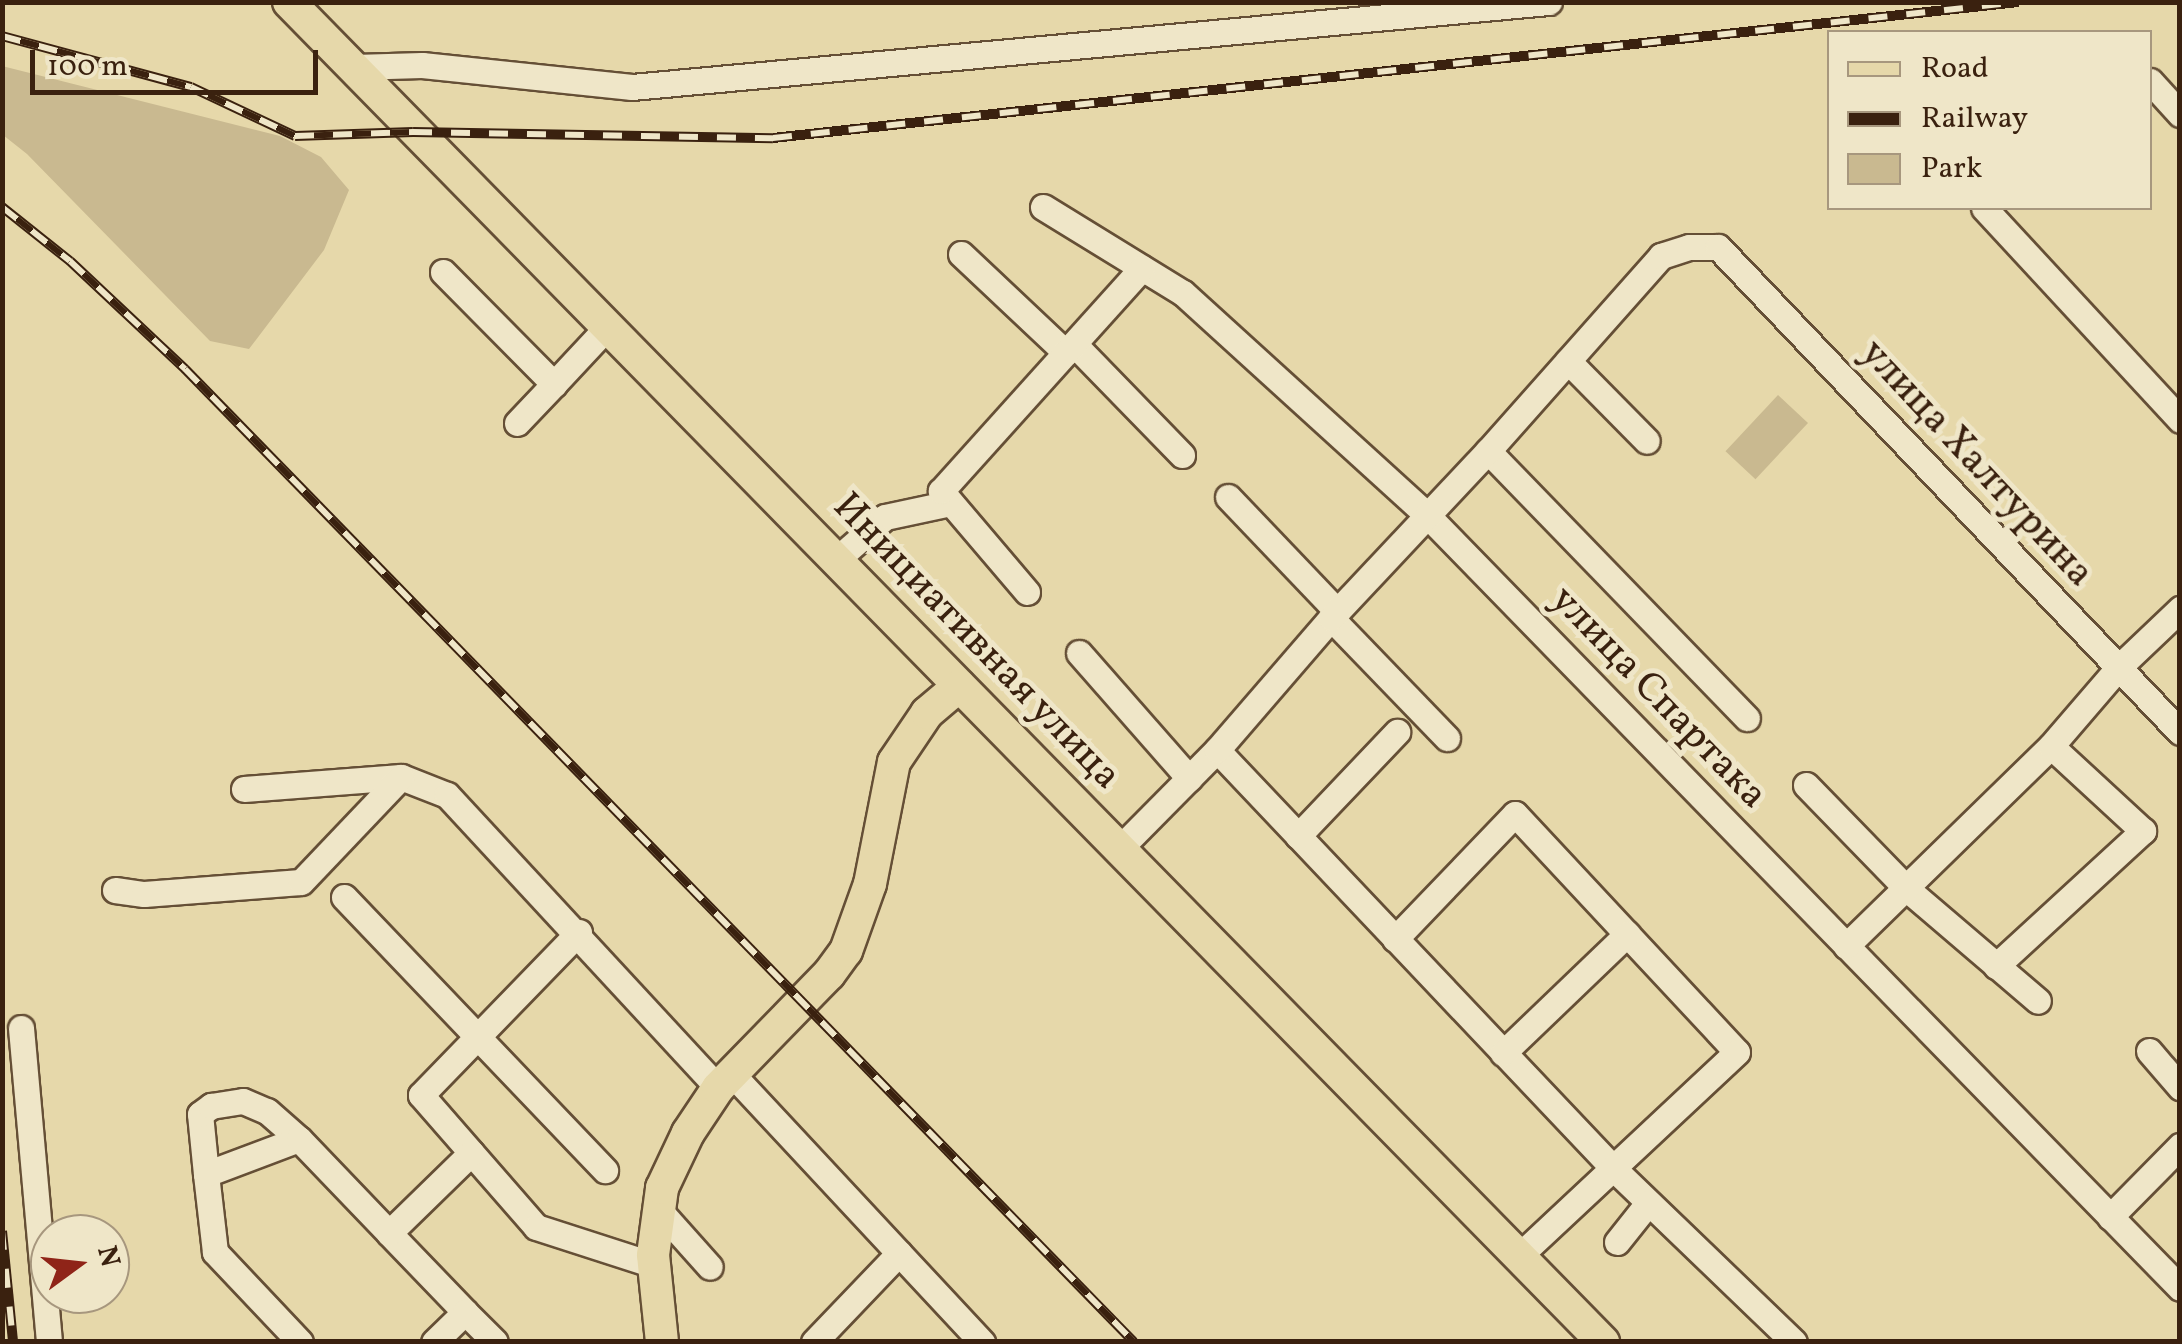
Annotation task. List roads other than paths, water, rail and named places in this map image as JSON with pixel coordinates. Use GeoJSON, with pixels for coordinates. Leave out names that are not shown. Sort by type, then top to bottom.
{"type":"FeatureCollection","features":[{"type":"Feature","properties":{"kind":"main road","name":"Инициативная улица"},"geometry":{"type":"LineString","coordinates":[[289,2],[1604,1342]]}},
{"type":"Feature","properties":{"kind":"main road"},"geometry":{"type":"LineString","coordinates":[[662,1342],[654,1264],[662,1188],[688,1133],[725,1081],[829,974],[846,951],[870,884],[894,762],[927,712],[960,686]]}},
{"type":"Feature","properties":{"kind":"street"},"geometry":{"type":"LineString","coordinates":[[354,66],[422,65],[632,87],[1550,2]]}},
{"type":"Feature","properties":{"kind":"street"},"geometry":{"type":"LineString","coordinates":[[2152,83],[2180,114]]}},
{"type":"Feature","properties":{"kind":"street","name":"улица Спартака"},"geometry":{"type":"LineString","coordinates":[[1042,207],[1183,294],[1427,515],[2180,1288]]}},
{"type":"Feature","properties":{"kind":"street"},"geometry":{"type":"LineString","coordinates":[[1986,210],[2180,420]]}},
{"type":"Feature","properties":{"kind":"street","name":"улица Халтурина"},"geometry":{"type":"LineString","coordinates":[[1568,361],[1662,256],[1689,247],[1718,247],[2180,732]]}},
{"type":"Feature","properties":{"kind":"street"},"geometry":{"type":"LineString","coordinates":[[960,254],[1070,349],[1182,455]]}},
{"type":"Feature","properties":{"kind":"street"},"geometry":{"type":"LineString","coordinates":[[1027,592],[941,491],[1142,268]]}},
{"type":"Feature","properties":{"kind":"street"},"geometry":{"type":"LineString","coordinates":[[443,272],[554,384]]}},
{"type":"Feature","properties":{"kind":"street"},"geometry":{"type":"LineString","coordinates":[[517,423],[608,326]]}},
{"type":"Feature","properties":{"kind":"street"},"geometry":{"type":"LineString","coordinates":[[1119,850],[1216,750],[1334,614],[1568,361],[1648,441]]}},
{"type":"Feature","properties":{"kind":"street"},"geometry":{"type":"LineString","coordinates":[[1488,451],[1746,718]]}},
{"type":"Feature","properties":{"kind":"street"},"geometry":{"type":"LineString","coordinates":[[1228,497],[1446,738]]}},
{"type":"Feature","properties":{"kind":"street"},"geometry":{"type":"LineString","coordinates":[[836,560],[885,518],[951,503]]}},
{"type":"Feature","properties":{"kind":"street"},"geometry":{"type":"LineString","coordinates":[[1846,946],[2051,746],[2118,668],[2180,609]]}},
{"type":"Feature","properties":{"kind":"street"},"geometry":{"type":"LineString","coordinates":[[1079,654],[1189,778]]}},
{"type":"Feature","properties":{"kind":"street"},"geometry":{"type":"LineString","coordinates":[[1298,836],[1398,732]]}},
{"type":"Feature","properties":{"kind":"street"},"geometry":{"type":"LineString","coordinates":[[1996,966],[2143,831],[2051,746]]}},
{"type":"Feature","properties":{"kind":"street"},"geometry":{"type":"LineString","coordinates":[[1216,750],[1613,1168],[1794,1342]]}},
{"type":"Feature","properties":{"kind":"street"},"geometry":{"type":"LineString","coordinates":[[244,789],[401,777],[448,796],[982,1342]]}},
{"type":"Feature","properties":{"kind":"street"},"geometry":{"type":"LineString","coordinates":[[115,890],[144,894],[301,882],[401,777]]}},
{"type":"Feature","properties":{"kind":"street"},"geometry":{"type":"LineString","coordinates":[[1806,784],[1907,889],[2038,1001]]}},
{"type":"Feature","properties":{"kind":"street"},"geometry":{"type":"LineString","coordinates":[[1395,939],[1515,814],[1737,1052],[1520,1255]]}},
{"type":"Feature","properties":{"kind":"street"},"geometry":{"type":"LineString","coordinates":[[344,897],[605,1170]]}},
{"type":"Feature","properties":{"kind":"street"},"geometry":{"type":"LineString","coordinates":[[579,932],[420,1095],[536,1227],[654,1264]]}},
{"type":"Feature","properties":{"kind":"street"},"geometry":{"type":"LineString","coordinates":[[1504,1053],[1627,934]]}},
{"type":"Feature","properties":{"kind":"street"},"geometry":{"type":"LineString","coordinates":[[21,1028],[49,1342]]}},
{"type":"Feature","properties":{"kind":"street"},"geometry":{"type":"LineString","coordinates":[[2149,1051],[2180,1087]]}},
{"type":"Feature","properties":{"kind":"street"},"geometry":{"type":"LineString","coordinates":[[300,1342],[214,1252],[200,1114],[211,1106],[243,1100],[267,1111],[300,1140],[495,1342]]}},
{"type":"Feature","properties":{"kind":"street"},"geometry":{"type":"LineString","coordinates":[[206,1174],[300,1140]]}},
{"type":"Feature","properties":{"kind":"street"},"geometry":{"type":"LineString","coordinates":[[2110,1217],[2180,1146]]}},
{"type":"Feature","properties":{"kind":"street"},"geometry":{"type":"LineString","coordinates":[[389,1234],[471,1153]]}},
{"type":"Feature","properties":{"kind":"street"},"geometry":{"type":"LineString","coordinates":[[1617,1242],[1648,1202]]}},
{"type":"Feature","properties":{"kind":"street"},"geometry":{"type":"LineString","coordinates":[[659,1210],[710,1268]]}},
{"type":"Feature","properties":{"kind":"street"},"geometry":{"type":"LineString","coordinates":[[814,1342],[899,1253]]}},
{"type":"Feature","properties":{"kind":"street"},"geometry":{"type":"LineString","coordinates":[[434,1342],[465,1312]]}},
{"type":"Feature","properties":{"kind":"railway"},"geometry":{"type":"LineString","coordinates":[[2,36],[191,87],[295,136],[413,132],[773,138],[2019,2]]}},
{"type":"Feature","properties":{"kind":"railway"},"geometry":{"type":"LineString","coordinates":[[2,207],[70,261],[185,369],[1134,1342]]}},
{"type":"Feature","properties":{"kind":"railway"},"geometry":{"type":"LineString","coordinates":[[2,1231],[13,1342]]}}]}
